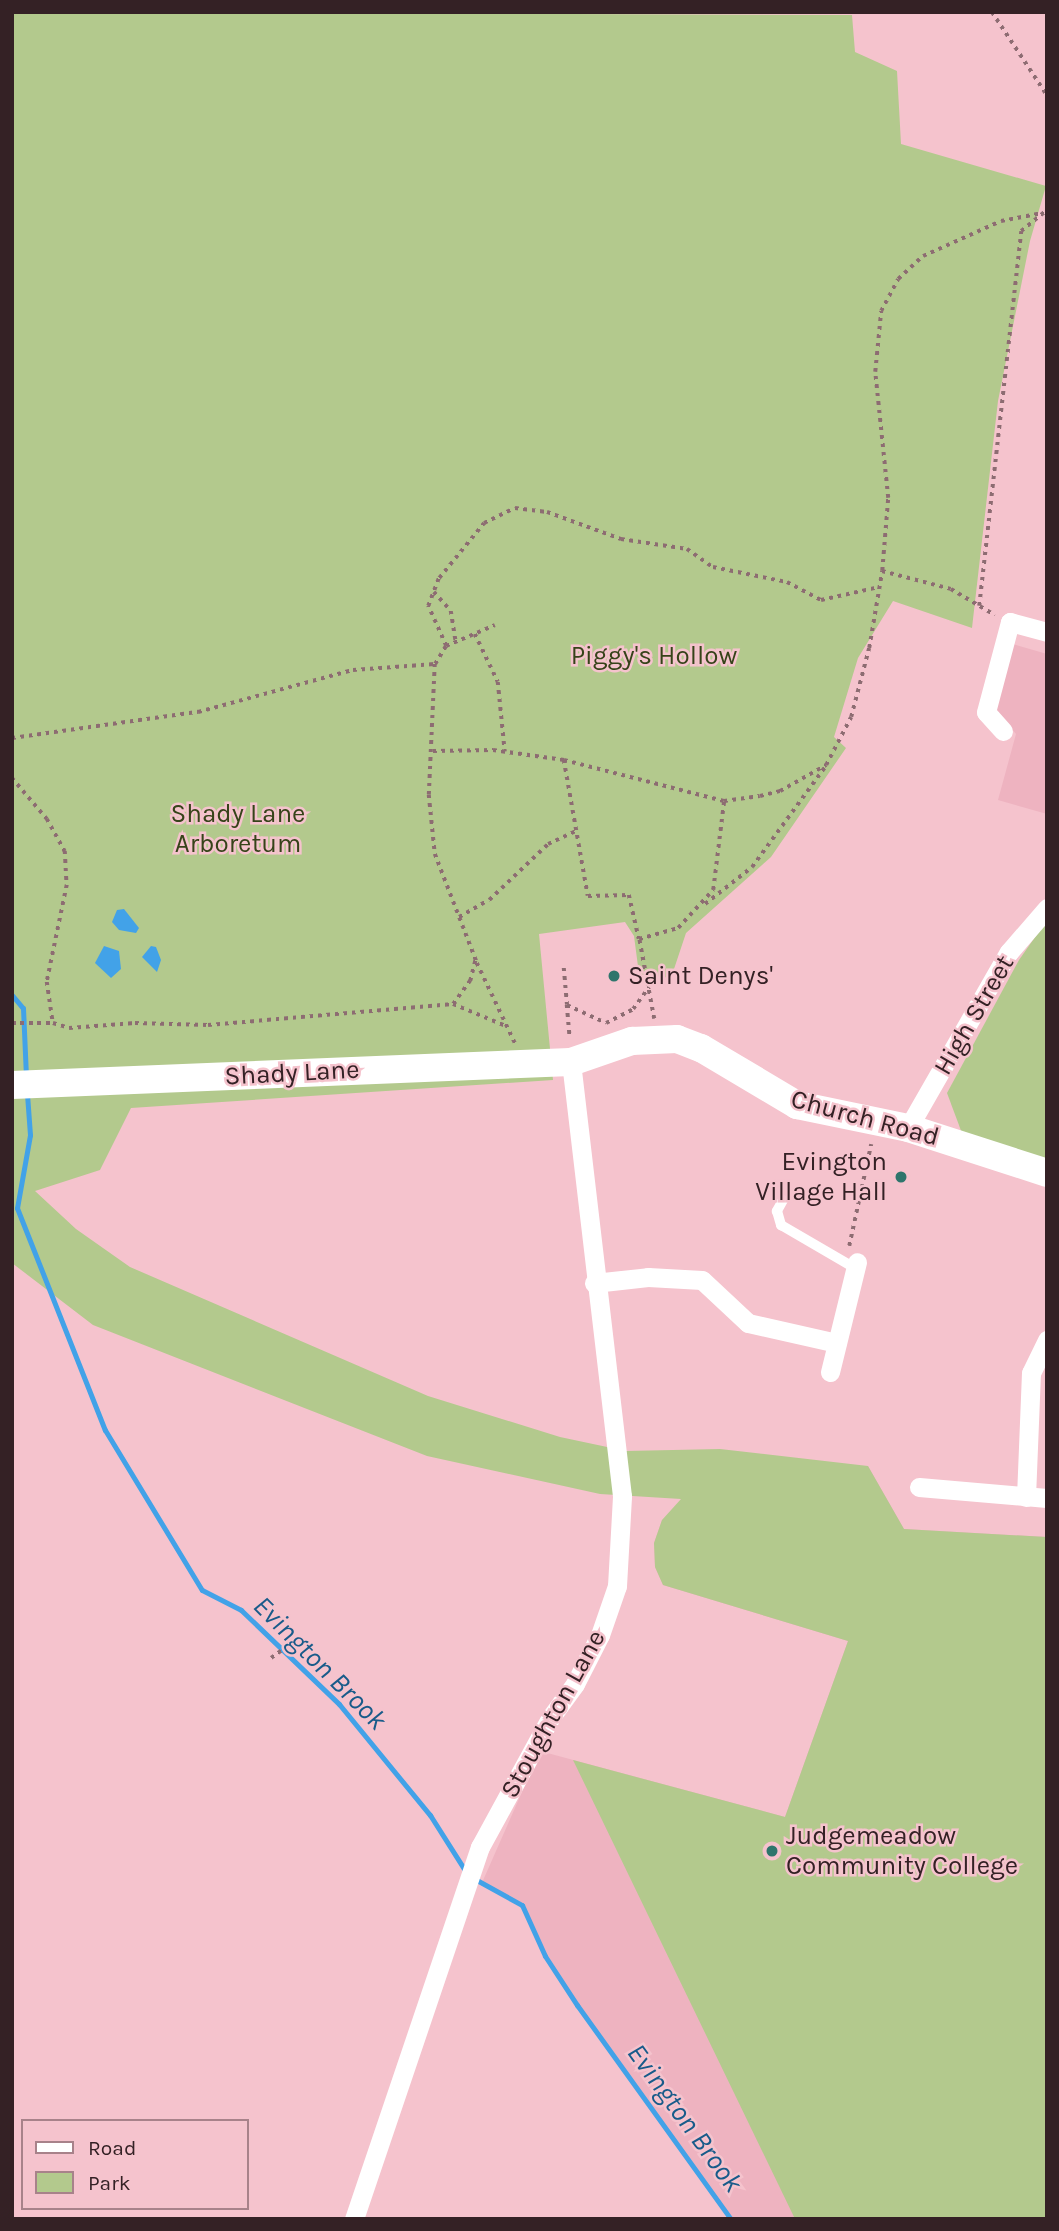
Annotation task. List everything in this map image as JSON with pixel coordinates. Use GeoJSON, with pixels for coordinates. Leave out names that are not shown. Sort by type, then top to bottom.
{"type":"FeatureCollection","features":[{"type":"Feature","properties":{"kind":"street"},"geometry":{"type":"LineString","coordinates":[[1003,731],[977,713],[1010,622],[1047,632]]}},
{"type":"Feature","properties":{"kind":"street","name":"High Street"},"geometry":{"type":"LineString","coordinates":[[908,1128],[1010,952],[1047,908]]}},
{"type":"Feature","properties":{"kind":"street"},"geometry":{"type":"LineString","coordinates":[[571,1062],[656,1037]]}},
{"type":"Feature","properties":{"kind":"street","name":"Church Road"},"geometry":{"type":"LineString","coordinates":[[656,1037],[701,1048],[797,1105],[908,1128],[1047,1173]]}},
{"type":"Feature","properties":{"kind":"street","name":"Shady Lane"},"geometry":{"type":"LineString","coordinates":[[12,1085],[571,1062]]}},
{"type":"Feature","properties":{"kind":"street","name":"Stoughton Lane"},"geometry":{"type":"LineString","coordinates":[[354,2219],[480,1847],[551,1717],[575,1684],[600,1635],[617,1586],[622,1496],[594,1283],[571,1062]]}},
{"type":"Feature","properties":{"kind":"street"},"geometry":{"type":"LineString","coordinates":[[830,1372],[856,1265]]}},
{"type":"Feature","properties":{"kind":"street"},"geometry":{"type":"LineString","coordinates":[[594,1283],[648,1277],[702,1280],[748,1323],[837,1343]]}},
{"type":"Feature","properties":{"kind":"street"},"geometry":{"type":"LineString","coordinates":[[1026,1497],[1031,1373],[1047,1340]]}},
{"type":"Feature","properties":{"kind":"street"},"geometry":{"type":"LineString","coordinates":[[919,1487],[1047,1498]]}},
{"type":"Feature","properties":{"kind":"lane"},"geometry":{"type":"LineString","coordinates":[[783,1200],[777,1211],[781,1225],[856,1265]]}},
{"type":"Feature","properties":{"kind":"path"},"geometry":{"type":"LineString","coordinates":[[992,12],[1047,94]]}},
{"type":"Feature","properties":{"kind":"path"},"geometry":{"type":"LineString","coordinates":[[639,939],[678,928],[752,867],[826,765],[851,718],[870,648],[882,571],[888,498],[875,372],[881,311],[898,279],[923,256],[1001,221],[1047,210]]}},
{"type":"Feature","properties":{"kind":"path"},"geometry":{"type":"LineString","coordinates":[[979,607],[1021,231],[1038,214]]}},
{"type":"Feature","properties":{"kind":"path"},"geometry":{"type":"LineString","coordinates":[[446,646],[428,606],[439,578],[484,523],[515,508],[547,512],[621,539],[687,549],[713,567],[787,582],[821,600],[879,587]]}},
{"type":"Feature","properties":{"kind":"path"},"geometry":{"type":"LineString","coordinates":[[882,571],[951,589],[1010,622]]}},
{"type":"Feature","properties":{"kind":"path"},"geometry":{"type":"LineString","coordinates":[[434,592],[451,611],[456,642]]}},
{"type":"Feature","properties":{"kind":"path"},"geometry":{"type":"LineString","coordinates":[[495,625],[446,646],[435,664],[429,795],[435,854],[476,959],[524,1063]]}},
{"type":"Feature","properties":{"kind":"path"},"geometry":{"type":"LineString","coordinates":[[475,634],[498,682],[505,752]]}},
{"type":"Feature","properties":{"kind":"path"},"geometry":{"type":"LineString","coordinates":[[12,738],[198,712],[353,670],[435,664]]}},
{"type":"Feature","properties":{"kind":"path"},"geometry":{"type":"LineString","coordinates":[[433,751],[505,752],[564,760],[724,801],[780,791],[826,765]]}},
{"type":"Feature","properties":{"kind":"path"},"geometry":{"type":"LineString","coordinates":[[564,760],[588,896],[629,895],[649,987],[656,1037]]}},
{"type":"Feature","properties":{"kind":"path"},"geometry":{"type":"LineString","coordinates":[[12,778],[47,819],[65,851],[67,886],[47,982],[53,1023]]}},
{"type":"Feature","properties":{"kind":"path"},"geometry":{"type":"LineString","coordinates":[[702,906],[713,890],[720,859],[724,801]]}},
{"type":"Feature","properties":{"kind":"path"},"geometry":{"type":"LineString","coordinates":[[459,917],[489,900],[548,844],[578,830]]}},
{"type":"Feature","properties":{"kind":"path"},"geometry":{"type":"LineString","coordinates":[[453,1004],[470,981],[476,959]]}},
{"type":"Feature","properties":{"kind":"path"},"geometry":{"type":"LineString","coordinates":[[564,968],[571,1062]]}},
{"type":"Feature","properties":{"kind":"path"},"geometry":{"type":"LineString","coordinates":[[567,1005],[606,1023],[633,1009],[649,987]]}},
{"type":"Feature","properties":{"kind":"path"},"geometry":{"type":"LineString","coordinates":[[13,1023],[53,1023],[69,1028],[135,1023],[208,1025],[453,1004],[508,1027]]}},
{"type":"Feature","properties":{"kind":"path"},"geometry":{"type":"LineString","coordinates":[[856,1265],[848,1244],[876,1122]]}},
{"type":"Feature","properties":{"kind":"path"},"geometry":{"type":"LineString","coordinates":[[271,1658],[293,1642]]}},
{"type":"Feature","properties":{"kind":"shaded area"},"geometry":{"type":"Polygon","coordinates":[[[1009,643],[1047,654],[1047,814],[998,800],[1016,734],[996,710],[1009,643]]]}},
{"type":"Feature","properties":{"kind":"shaded area","name":"Judgemeadow Community College"},"geometry":{"type":"Polygon","coordinates":[[[868,1466],[904,1529],[1047,1537],[1047,2219],[731,2219],[577,2005],[545,1956],[522,1905],[481,1885],[540,1751],[785,1817],[848,1641],[663,1585],[655,1567],[654,1543],[662,1520],[868,1466]]]}},
{"type":"Feature","properties":{"kind":"green space"},"geometry":{"type":"Polygon","coordinates":[[[12,12],[852,15],[855,52],[897,71],[901,144],[1046,186],[1030,241],[998,401],[972,628],[893,601],[858,658],[834,737],[846,748],[771,857],[686,933],[671,978],[639,974],[634,936],[625,922],[539,934],[553,1080],[131,1108],[100,1170],[35,1191],[76,1229],[130,1267],[428,1396],[560,1437],[626,1451],[720,1449],[868,1466],[904,1529],[1047,1537],[1047,2219],[795,2219],[573,1760],[785,1817],[848,1641],[663,1585],[655,1567],[654,1543],[662,1520],[681,1499],[600,1494],[427,1456],[93,1325],[12,1263],[12,12]]]}},
{"type":"Feature","properties":{"kind":"green space"},"geometry":{"type":"Polygon","coordinates":[[[1047,920],[1047,1165],[963,1136],[947,1093],[1019,960],[1047,920]]]}},
{"type":"Feature","properties":{"kind":"water"},"geometry":{"type":"Polygon","coordinates":[[[124,909],[139,928],[136,933],[119,930],[112,922],[117,910],[124,909]]]}},
{"type":"Feature","properties":{"kind":"water"},"geometry":{"type":"Polygon","coordinates":[[[104,946],[119,951],[121,969],[111,978],[95,963],[104,946]]]}},
{"type":"Feature","properties":{"kind":"water"},"geometry":{"type":"Polygon","coordinates":[[[151,946],[156,947],[161,960],[157,972],[142,957],[151,946]]]}},
{"type":"Feature","properties":{"kind":"waterway","name":"Evington Brook"},"geometry":{"type":"LineString","coordinates":[[12,995],[23,1008],[26,1077]]}},
{"type":"Feature","properties":{"kind":"waterway","name":"Evington Brook"},"geometry":{"type":"LineString","coordinates":[[27,1094],[30,1135],[17,1208],[105,1430],[202,1590],[241,1610],[339,1704],[430,1815],[466,1872]]}},
{"type":"Feature","properties":{"kind":"waterway","name":"Evington Brook"},"geometry":{"type":"LineString","coordinates":[[473,1878],[522,1905],[545,1956],[577,2005],[731,2219]]}},
{"type":"Feature","properties":{"kind":"place","name":"Saint Denys'"},"geometry":{"type":"Point","coordinates":[614,976]}},
{"type":"Feature","properties":{"kind":"place","name":"Evington Village Hall"},"geometry":{"type":"Point","coordinates":[901,1177]}},
{"type":"Feature","properties":{"kind":"place","name":"Judgemeadow Community College"},"geometry":{"type":"Point","coordinates":[772,1851]}},
{"type":"Feature","properties":{"kind":"park label","name":"Piggy's Hollow"},"geometry":{"type":"Point","coordinates":[654,656]}},
{"type":"Feature","properties":{"kind":"park label","name":"Shady Lane Arboretum"},"geometry":{"type":"Point","coordinates":[238,829]}}]}
